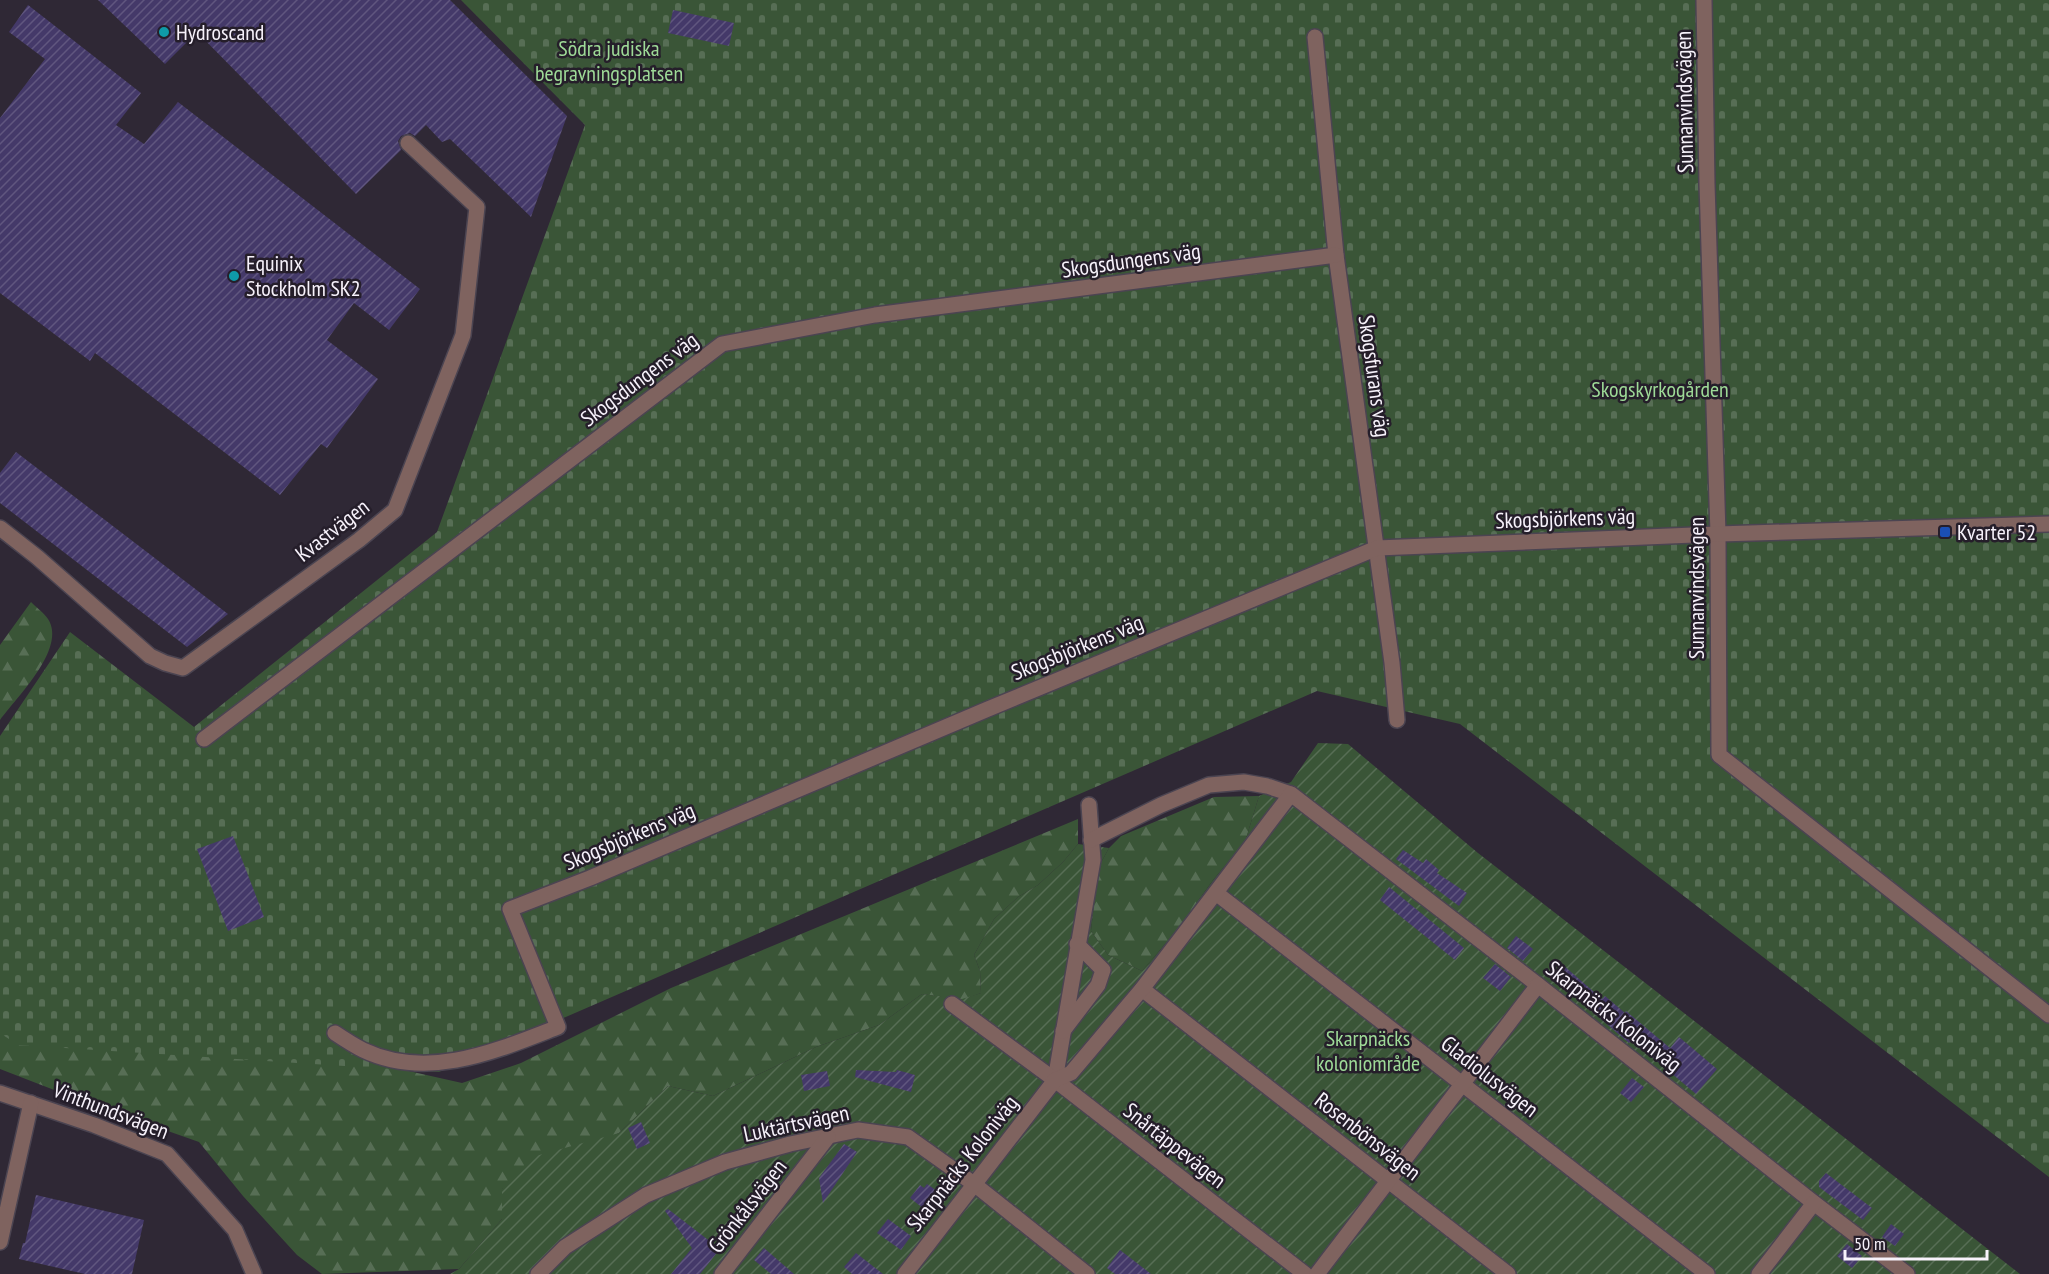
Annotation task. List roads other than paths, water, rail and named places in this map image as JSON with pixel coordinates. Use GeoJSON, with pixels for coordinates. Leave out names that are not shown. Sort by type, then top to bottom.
{"type":"FeatureCollection","features":[{"type":"Feature","properties":{"kind":"street","name":"Sunnanvindsvägen"},"geometry":{"type":"LineString","coordinates":[[1704,0],[1707,184],[1718,534],[1719,755],[2049,1015]]}},
{"type":"Feature","properties":{"kind":"street","name":"Skogsfurans väg"},"geometry":{"type":"LineString","coordinates":[[1314,38],[1336,255],[1377,548],[1397,720]]}},
{"type":"Feature","properties":{"kind":"street","name":"Kvastvägen"},"geometry":{"type":"LineString","coordinates":[[0,528],[37,557],[150,656],[183,668],[359,540],[394,510],[463,335],[477,207],[408,143]]}},
{"type":"Feature","properties":{"kind":"street","name":"Skogsdungens väg"},"geometry":{"type":"LineString","coordinates":[[204,739],[722,344],[875,315],[1336,255]]}},
{"type":"Feature","properties":{"kind":"street","name":"Skogsbjörkens väg"},"geometry":{"type":"LineString","coordinates":[[335,1033],[364,1050],[401,1062],[451,1062],[492,1053],[558,1027],[510,909],[590,878],[988,709],[1377,548],[1718,534],[2049,524]]}},
{"type":"Feature","properties":{"kind":"street","name":"Skarpnäcks Koloniväg"},"geometry":{"type":"LineString","coordinates":[[1092,840],[1209,784],[1244,782],[1267,786],[1291,794],[1907,1274]]}},
{"type":"Feature","properties":{"kind":"street","name":"Skarpnäcks Koloniväg"},"geometry":{"type":"LineString","coordinates":[[905,1274],[1055,1080],[1071,1073],[1142,989],[1291,794]]}},
{"type":"Feature","properties":{"kind":"street"},"geometry":{"type":"LineString","coordinates":[[952,1004],[1055,1080],[1061,1034],[1093,860],[1089,804]]}},
{"type":"Feature","properties":{"kind":"street","name":"Gladiolusvägen"},"geometry":{"type":"LineString","coordinates":[[1216,893],[1707,1274]]}},
{"type":"Feature","properties":{"kind":"street"},"geometry":{"type":"LineString","coordinates":[[1061,1034],[1098,985],[1103,970],[1077,945]]}},
{"type":"Feature","properties":{"kind":"street"},"geometry":{"type":"LineString","coordinates":[[1317,1274],[1538,985]]}},
{"type":"Feature","properties":{"kind":"street","name":"Rosenbönsvägen"},"geometry":{"type":"LineString","coordinates":[[1142,989],[1508,1274]]}},
{"type":"Feature","properties":{"kind":"street","name":"Snårtäppevägen"},"geometry":{"type":"LineString","coordinates":[[1055,1080],[1305,1274]]}},
{"type":"Feature","properties":{"kind":"street","name":"Vinthundsvägen"},"geometry":{"type":"LineString","coordinates":[[0,1093],[94,1125],[167,1154],[236,1230],[254,1274]]}},
{"type":"Feature","properties":{"kind":"street"},"geometry":{"type":"LineString","coordinates":[[0,1242],[31,1104]]}},
{"type":"Feature","properties":{"kind":"street","name":"Luktärtsvägen"},"geometry":{"type":"LineString","coordinates":[[538,1274],[565,1247],[646,1195],[725,1162],[790,1144],[858,1130],[908,1137],[974,1184],[1087,1274]]}},
{"type":"Feature","properties":{"kind":"street","name":"Grönkålsvägen"},"geometry":{"type":"LineString","coordinates":[[722,1274],[828,1137]]}},
{"type":"Feature","properties":{"kind":"street"},"geometry":{"type":"LineString","coordinates":[[1759,1274],[1814,1203]]}},
{"type":"Feature","properties":{"kind":"place","name":"Hydroscand"},"geometry":{"type":"Point","coordinates":[164,32]}},
{"type":"Feature","properties":{"kind":"place","name":"Equinix Stockholm SK2"},"geometry":{"type":"Point","coordinates":[234,276]}},
{"type":"Feature","properties":{"kind":"place","name":"Kvarter 52"},"geometry":{"type":"Point","coordinates":[1945,532]}},
{"type":"Feature","properties":{"kind":"park label","name":"Södra judiska begravningsplatsen"},"geometry":{"type":"Point","coordinates":[609,60]}},
{"type":"Feature","properties":{"kind":"park label","name":"Skogskyrkogården"},"geometry":{"type":"Point","coordinates":[1660,389]}},
{"type":"Feature","properties":{"kind":"park label","name":"Skarpnäcks koloniområde"},"geometry":{"type":"Point","coordinates":[1368,1050]}}]}
